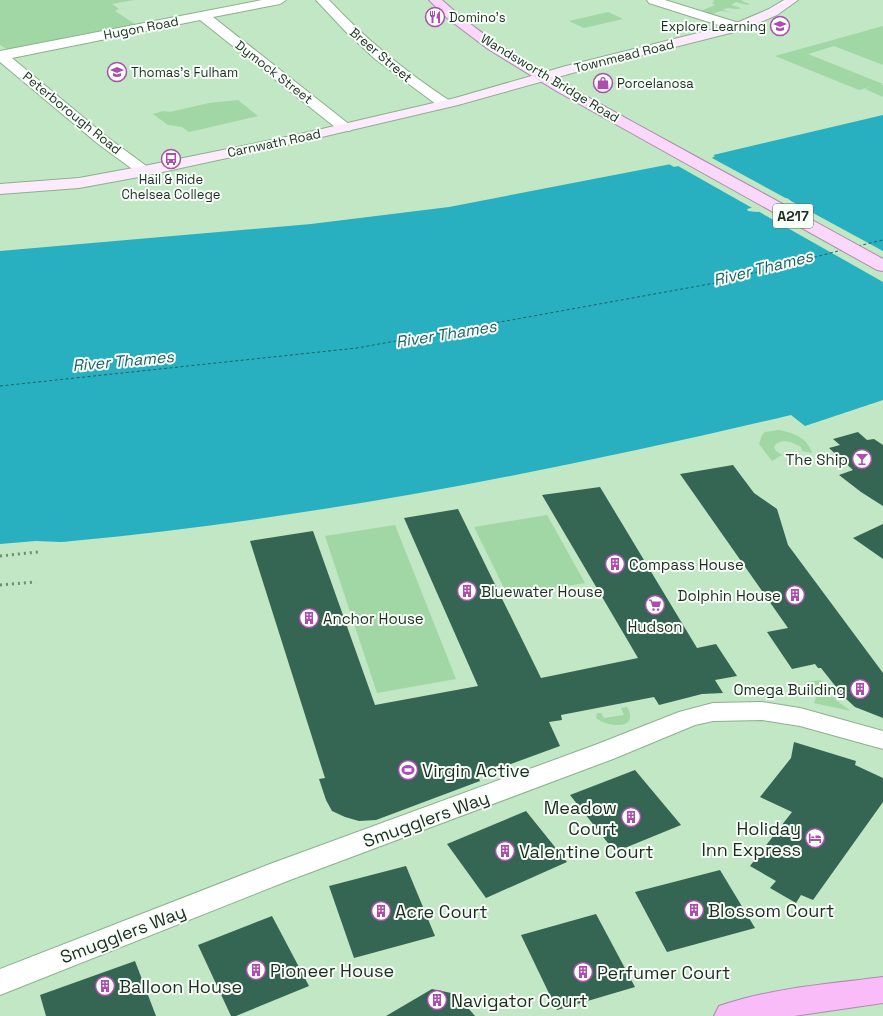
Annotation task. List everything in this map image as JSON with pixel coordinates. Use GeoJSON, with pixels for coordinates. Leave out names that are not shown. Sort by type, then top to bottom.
{"type":"FeatureCollection","features":[{"type":"Feature","properties":{"kind":"highway"},"geometry":{"type":"LineString","coordinates":[[730,1016],[791,1004],[883,990]]}},
{"type":"Feature","properties":{"kind":"main road","name":"Wandsworth Bridge Road"},"geometry":{"type":"LineString","coordinates":[[435,0],[451,15],[493,46],[567,91],[883,266]]}},
{"type":"Feature","properties":{"kind":"street","name":"Hugon Road"},"geometry":{"type":"LineString","coordinates":[[1,55],[280,0]]}},
{"type":"Feature","properties":{"kind":"street","name":"Breer Street"},"geometry":{"type":"LineString","coordinates":[[322,0],[351,32],[376,53],[445,104]]}},
{"type":"Feature","properties":{"kind":"street"},"geometry":{"type":"LineString","coordinates":[[653,0],[738,27]]}},
{"type":"Feature","properties":{"kind":"street","name":"Townmead Road"},"geometry":{"type":"LineString","coordinates":[[545,77],[738,27],[773,12],[792,0]]}},
{"type":"Feature","properties":{"kind":"street","name":"Dymock Street"},"geometry":{"type":"LineString","coordinates":[[202,16],[345,128]]}},
{"type":"Feature","properties":{"kind":"street","name":"Peterborough Road"},"geometry":{"type":"LineString","coordinates":[[1,55],[102,140],[144,171]]}},
{"type":"Feature","properties":{"kind":"street","name":"Carnwath Road"},"geometry":{"type":"LineString","coordinates":[[0,189],[79,183],[144,171],[345,128],[445,104],[545,77]]}},
{"type":"Feature","properties":{"kind":"street","name":"Smugglers Way"},"geometry":{"type":"LineString","coordinates":[[0,982],[280,872],[604,752],[688,718],[713,712],[762,711],[800,717],[883,740]]}},
{"type":"Feature","properties":{"kind":"green space"},"geometry":{"type":"Polygon","coordinates":[[[0,0],[134,0],[112,4],[119,9],[115,11],[135,24],[7,49],[0,45],[0,0]]]}},
{"type":"Feature","properties":{"kind":"green space"},"geometry":{"type":"Polygon","coordinates":[[[712,0],[743,0],[741,1],[750,4],[747,5],[736,2],[731,5],[741,8],[727,8],[723,10],[731,12],[720,11],[713,14],[722,17],[720,17],[701,11],[715,5],[712,3],[715,1],[712,0]]]}},
{"type":"Feature","properties":{"kind":"green space"},"geometry":{"type":"Polygon","coordinates":[[[608,12],[623,19],[584,28],[569,21],[608,12]]]}},
{"type":"Feature","properties":{"kind":"green space"},"geometry":{"type":"Polygon","coordinates":[[[883,26],[883,65],[834,46],[808,54],[883,84],[881,84],[883,85],[883,97],[865,89],[874,86],[859,90],[775,56],[883,26]]]}},
{"type":"Feature","properties":{"kind":"green space"},"geometry":{"type":"Polygon","coordinates":[[[238,100],[258,116],[189,132],[182,127],[168,125],[153,114],[163,111],[170,112],[209,103],[238,100]]]}},
{"type":"Feature","properties":{"kind":"green space"},"geometry":{"type":"Polygon","coordinates":[[[779,430],[800,437],[810,448],[812,453],[802,451],[801,447],[794,443],[783,441],[774,447],[776,451],[782,455],[772,461],[759,444],[762,435],[765,432],[779,430]]]}},
{"type":"Feature","properties":{"kind":"green space"},"geometry":{"type":"Polygon","coordinates":[[[547,515],[585,583],[508,596],[474,527],[547,515]]]}},
{"type":"Feature","properties":{"kind":"green space"},"geometry":{"type":"Polygon","coordinates":[[[395,525],[456,679],[377,693],[325,536],[395,525]]]}},
{"type":"Feature","properties":{"kind":"green space"},"geometry":{"type":"Polygon","coordinates":[[[821,680],[837,701],[851,711],[814,703],[817,694],[805,682],[821,680]]]}},
{"type":"Feature","properties":{"kind":"green space"},"geometry":{"type":"Polygon","coordinates":[[[627,707],[630,714],[629,720],[621,725],[608,724],[596,718],[597,713],[601,713],[604,718],[624,715],[621,708],[627,707]]]}},
{"type":"Feature","properties":{"kind":"water","name":"River Thames"},"geometry":{"type":"Polygon","coordinates":[[[883,115],[883,400],[805,426],[791,415],[613,455],[344,506],[163,531],[68,542],[36,541],[0,544],[0,251],[311,224],[449,207],[692,160],[883,115]],[[787,198],[747,209],[748,211],[757,212],[791,201],[787,198]]]}},
{"type":"Feature","properties":{"kind":"pier"},"geometry":{"type":"Polygon","coordinates":[[[711,154],[715,156],[712,158],[883,251],[883,282],[756,210],[788,201],[754,209],[678,166],[674,167],[669,164],[672,162],[671,161],[711,154]]]}},
{"type":"Feature","properties":{"kind":"building","name":"The Ship"},"geometry":{"type":"Polygon","coordinates":[[[858,432],[867,440],[874,439],[883,445],[883,506],[861,492],[839,475],[853,470],[829,448],[840,445],[833,439],[858,432]]]}},
{"type":"Feature","properties":{"kind":"building","name":"Dolphin House"},"geometry":{"type":"Polygon","coordinates":[[[733,465],[754,493],[777,509],[788,545],[883,673],[883,718],[855,707],[844,697],[821,668],[818,668],[815,664],[792,669],[767,632],[788,628],[680,474],[733,465]]]}},
{"type":"Feature","properties":{"kind":"building"},"geometry":{"type":"Polygon","coordinates":[[[600,487],[697,648],[716,644],[737,676],[715,680],[723,693],[702,694],[659,705],[654,697],[561,715],[562,720],[549,722],[560,746],[478,776],[480,781],[376,820],[359,821],[332,811],[326,800],[319,779],[325,778],[250,541],[313,531],[375,705],[478,686],[404,518],[458,509],[541,678],[638,658],[542,495],[600,487]]]}},
{"type":"Feature","properties":{"kind":"building"},"geometry":{"type":"Polygon","coordinates":[[[883,524],[883,559],[853,538],[883,524]]]}},
{"type":"Feature","properties":{"kind":"building","name":"Holiday Inn Express"},"geometry":{"type":"Polygon","coordinates":[[[794,742],[856,761],[855,765],[883,778],[883,802],[813,900],[801,895],[796,903],[770,888],[776,881],[750,866],[792,812],[760,797],[791,758],[794,742]]]}},
{"type":"Feature","properties":{"kind":"building","name":"Meadow Court"},"geometry":{"type":"Polygon","coordinates":[[[635,770],[681,825],[615,852],[570,795],[635,770]]]}},
{"type":"Feature","properties":{"kind":"building","name":"Valentine Court"},"geometry":{"type":"Polygon","coordinates":[[[526,811],[567,862],[486,898],[447,844],[526,811]]]}},
{"type":"Feature","properties":{"kind":"building","name":"Acre Court"},"geometry":{"type":"Polygon","coordinates":[[[406,866],[435,936],[354,958],[329,886],[406,866]]]}},
{"type":"Feature","properties":{"kind":"building","name":"Blossom Court"},"geometry":{"type":"Polygon","coordinates":[[[720,870],[755,928],[667,952],[635,892],[720,870]]]}},
{"type":"Feature","properties":{"kind":"building","name":"Perfumer Court"},"geometry":{"type":"Polygon","coordinates":[[[596,914],[635,987],[557,1010],[521,935],[596,914]]]}},
{"type":"Feature","properties":{"kind":"building","name":"Pioneer House"},"geometry":{"type":"Polygon","coordinates":[[[272,916],[309,986],[236,1016],[231,1016],[198,945],[272,916]]]}},
{"type":"Feature","properties":{"kind":"building","name":"Balloon House"},"geometry":{"type":"Polygon","coordinates":[[[135,961],[156,1016],[46,1016],[40,995],[135,961]]]}},
{"type":"Feature","properties":{"kind":"building","name":"Navigator Court"},"geometry":{"type":"Polygon","coordinates":[[[432,989],[456,994],[475,1016],[386,1016],[432,989]]]}},
{"type":"Feature","properties":{"kind":"ferry route"},"geometry":{"type":"LineString","coordinates":[[858,246],[883,240]]}},
{"type":"Feature","properties":{"kind":"ferry route"},"geometry":{"type":"LineString","coordinates":[[0,386],[357,348],[715,283],[842,250]]}},
{"type":"Feature","properties":{"kind":"railway"},"geometry":{"type":"LineString","coordinates":[[0,556],[38,552]]}},
{"type":"Feature","properties":{"kind":"railway"},"geometry":{"type":"LineString","coordinates":[[0,585],[36,582]]}},
{"type":"Feature","properties":{"kind":"place","name":"Domino's"},"geometry":{"type":"Point","coordinates":[435,17]}},
{"type":"Feature","properties":{"kind":"place","name":"Explore Learning"},"geometry":{"type":"Point","coordinates":[780,26]}},
{"type":"Feature","properties":{"kind":"place","name":"Thomas's Fulham"},"geometry":{"type":"Point","coordinates":[117,72]}},
{"type":"Feature","properties":{"kind":"place","name":"Porcelanosa"},"geometry":{"type":"Point","coordinates":[603,83]}},
{"type":"Feature","properties":{"kind":"place","name":"Hail & Ride Chelsea College"},"geometry":{"type":"Point","coordinates":[171,159]}},
{"type":"Feature","properties":{"kind":"place","name":"The Ship"},"geometry":{"type":"Point","coordinates":[862,459]}},
{"type":"Feature","properties":{"kind":"place","name":"Compass House"},"geometry":{"type":"Point","coordinates":[615,564]}},
{"type":"Feature","properties":{"kind":"place","name":"Bluewater House"},"geometry":{"type":"Point","coordinates":[467,591]}},
{"type":"Feature","properties":{"kind":"place","name":"Dolphin House"},"geometry":{"type":"Point","coordinates":[795,595]}},
{"type":"Feature","properties":{"kind":"place","name":"Hudson"},"geometry":{"type":"Point","coordinates":[655,605]}},
{"type":"Feature","properties":{"kind":"place","name":"Anchor House"},"geometry":{"type":"Point","coordinates":[309,618]}},
{"type":"Feature","properties":{"kind":"place","name":"Omega Building"},"geometry":{"type":"Point","coordinates":[860,689]}},
{"type":"Feature","properties":{"kind":"place","name":"Virgin Active"},"geometry":{"type":"Point","coordinates":[408,770]}},
{"type":"Feature","properties":{"kind":"place","name":"Meadow Court"},"geometry":{"type":"Point","coordinates":[631,817]}},
{"type":"Feature","properties":{"kind":"place","name":"Holiday Inn Express"},"geometry":{"type":"Point","coordinates":[815,838]}},
{"type":"Feature","properties":{"kind":"place","name":"Valentine Court"},"geometry":{"type":"Point","coordinates":[505,851]}},
{"type":"Feature","properties":{"kind":"place","name":"Blossom Court"},"geometry":{"type":"Point","coordinates":[694,910]}},
{"type":"Feature","properties":{"kind":"place","name":"Acre Court"},"geometry":{"type":"Point","coordinates":[381,911]}},
{"type":"Feature","properties":{"kind":"place","name":"Pioneer House"},"geometry":{"type":"Point","coordinates":[256,970]}},
{"type":"Feature","properties":{"kind":"place","name":"Perfumer Court"},"geometry":{"type":"Point","coordinates":[583,972]}},
{"type":"Feature","properties":{"kind":"place","name":"Balloon House"},"geometry":{"type":"Point","coordinates":[105,986]}},
{"type":"Feature","properties":{"kind":"place","name":"Navigator Court"},"geometry":{"type":"Point","coordinates":[437,1000]}}]}
